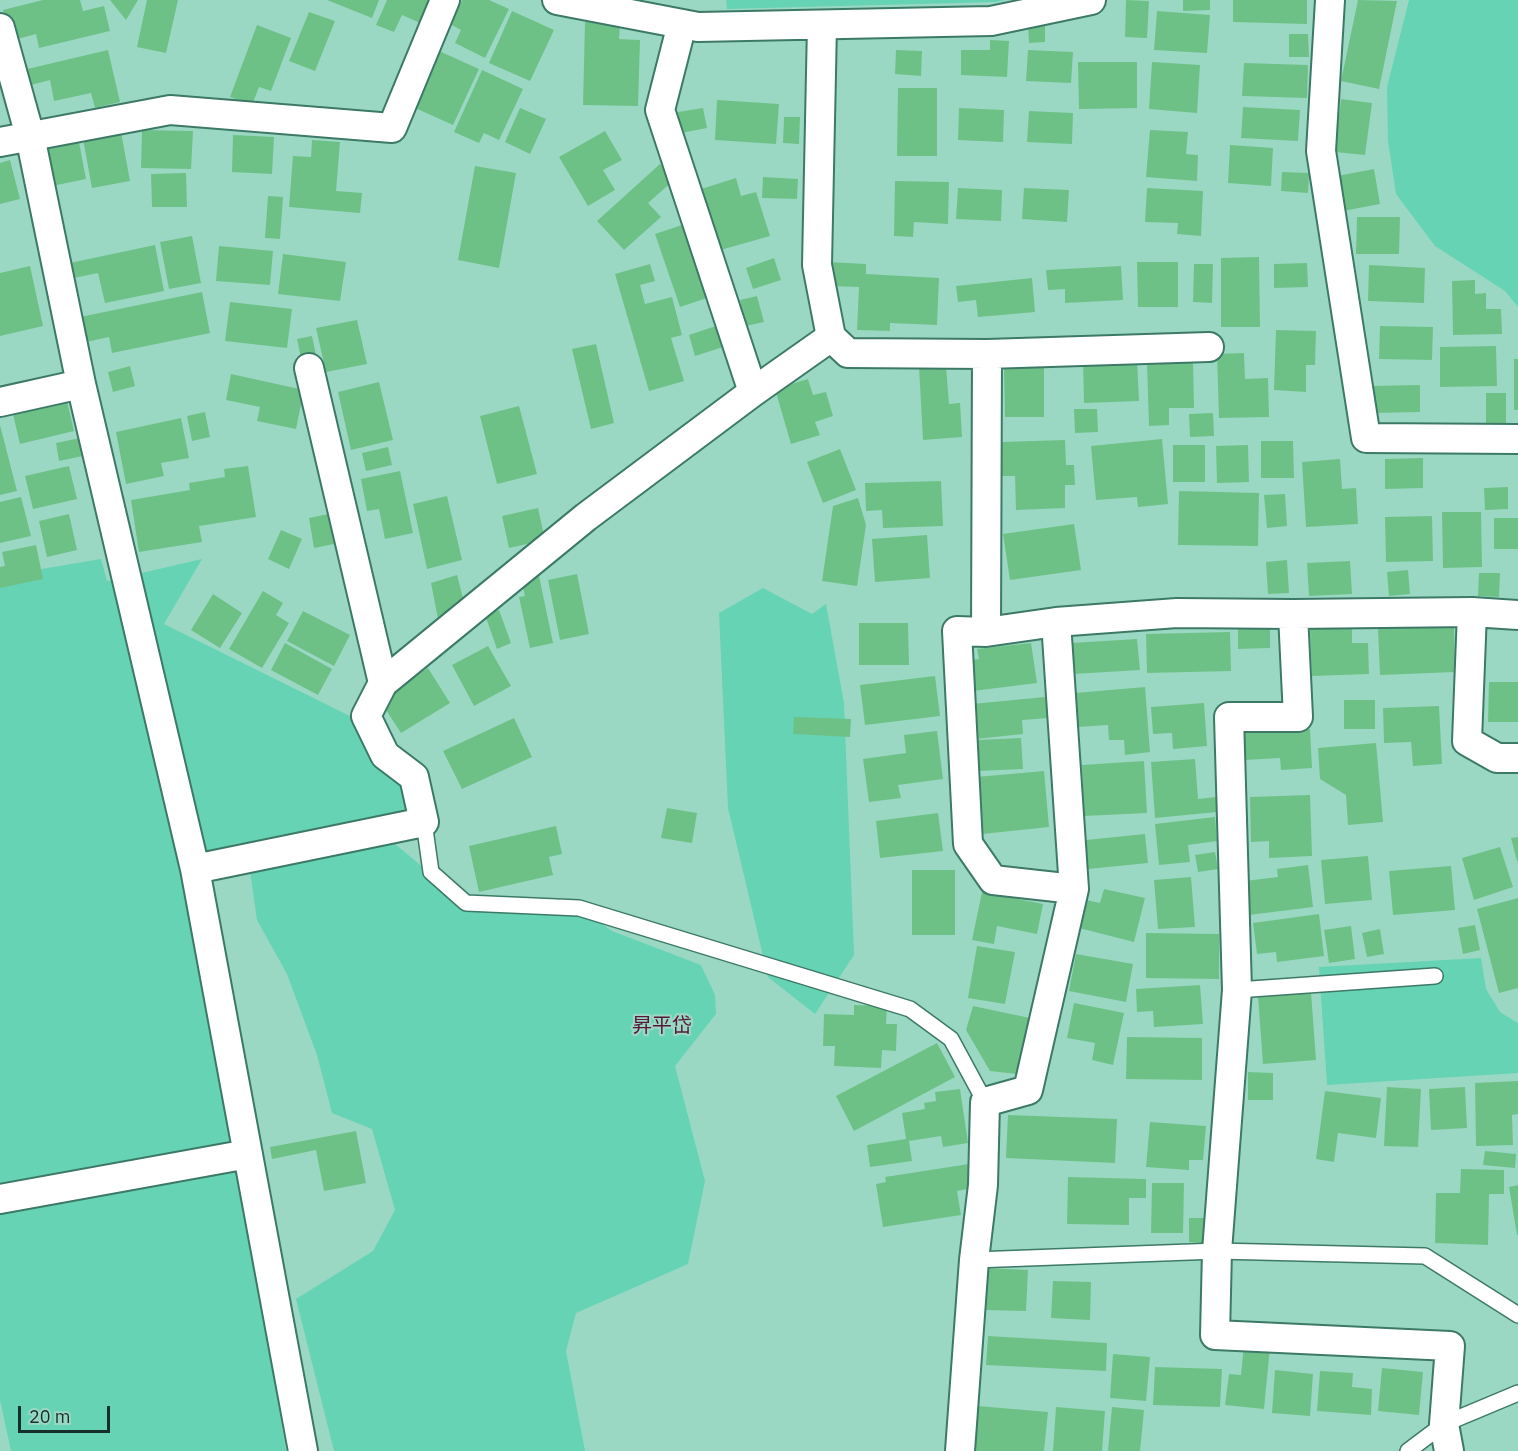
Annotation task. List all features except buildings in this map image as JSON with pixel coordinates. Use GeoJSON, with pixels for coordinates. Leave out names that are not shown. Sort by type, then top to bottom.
{"type":"FeatureCollection","features":[{"type":"Feature","properties":{"kind":"street"},"geometry":{"type":"LineString","coordinates":[[0,142],[170,110],[392,128],[445,0]]}},
{"type":"Feature","properties":{"kind":"street"},"geometry":{"type":"LineString","coordinates":[[558,0],[698,27],[991,21],[1091,0]]}},
{"type":"Feature","properties":{"kind":"street"},"geometry":{"type":"LineString","coordinates":[[1330,0],[1321,151],[1366,438],[1518,439]]}},
{"type":"Feature","properties":{"kind":"street"},"geometry":{"type":"LineString","coordinates":[[682,24],[660,110],[753,392]]}},
{"type":"Feature","properties":{"kind":"street"},"geometry":{"type":"LineString","coordinates":[[822,25],[817,265],[831,337],[848,353],[987,354],[1209,347]]}},
{"type":"Feature","properties":{"kind":"street"},"geometry":{"type":"LineString","coordinates":[[0,28],[30,136],[81,384],[195,869],[303,1451]]}},
{"type":"Feature","properties":{"kind":"street"},"geometry":{"type":"LineString","coordinates":[[195,869],[424,822],[414,777],[385,755],[366,716],[383,683],[586,517],[753,392],[831,337]]}},
{"type":"Feature","properties":{"kind":"street"},"geometry":{"type":"LineString","coordinates":[[986,632],[987,354]]}},
{"type":"Feature","properties":{"kind":"street"},"geometry":{"type":"LineString","coordinates":[[309,368],[383,683]]}},
{"type":"Feature","properties":{"kind":"street"},"geometry":{"type":"LineString","coordinates":[[0,402],[81,384]]}},
{"type":"Feature","properties":{"kind":"street"},"geometry":{"type":"LineString","coordinates":[[1074,889],[993,880],[968,844],[957,631],[986,632],[1056,622],[1177,612],[1293,614],[1472,612],[1518,615]]}},
{"type":"Feature","properties":{"kind":"street"},"geometry":{"type":"LineString","coordinates":[[1472,612],[1467,741],[1497,758],[1518,759]]}},
{"type":"Feature","properties":{"kind":"street"},"geometry":{"type":"LineString","coordinates":[[1293,614],[1298,717],[1229,717],[1237,990],[1217,1251],[1215,1335],[1450,1346],[1447,1437]]}},
{"type":"Feature","properties":{"kind":"street"},"geometry":{"type":"LineString","coordinates":[[960,1451],[983,1185],[985,1102],[1028,1090],[1074,889],[1056,622]]}},
{"type":"Feature","properties":{"kind":"street"},"geometry":{"type":"LineString","coordinates":[[0,1199],[248,1154]]}},
{"type":"Feature","properties":{"kind":"lane"},"geometry":{"type":"LineString","coordinates":[[424,822],[431,872],[466,903],[579,908],[910,1009],[951,1039],[985,1102]]}},
{"type":"Feature","properties":{"kind":"lane"},"geometry":{"type":"LineString","coordinates":[[1237,990],[1435,976]]}},
{"type":"Feature","properties":{"kind":"lane"},"geometry":{"type":"LineString","coordinates":[[975,1260],[1217,1251],[1425,1256],[1518,1315]]}},
{"type":"Feature","properties":{"kind":"lane"},"geometry":{"type":"LineString","coordinates":[[1408,1451],[1447,1437],[1518,1393]]}},
{"type":"Feature","properties":{"kind":"green space"},"geometry":{"type":"Polygon","coordinates":[[[726,0],[1006,0],[727,9],[726,0]]]}},
{"type":"Feature","properties":{"kind":"green space"},"geometry":{"type":"Polygon","coordinates":[[[1409,0],[1518,0],[1518,307],[1505,291],[1435,246],[1396,194],[1388,141],[1387,87],[1409,0]]]}},
{"type":"Feature","properties":{"kind":"green space"},"geometry":{"type":"Polygon","coordinates":[[[101,559],[107,581],[202,559],[164,624],[358,720],[405,783],[412,815],[182,864],[249,1230],[286,1451],[11,1451],[0,1400],[0,576],[101,559]]]}},
{"type":"Feature","properties":{"kind":"green space"},"geometry":{"type":"Polygon","coordinates":[[[763,588],[812,614],[826,604],[844,703],[854,955],[815,1014],[768,977],[728,808],[719,613],[763,588]]]}},
{"type":"Feature","properties":{"kind":"green space"},"geometry":{"type":"Polygon","coordinates":[[[395,844],[466,903],[579,908],[612,931],[701,965],[715,995],[716,1014],[675,1066],[705,1181],[688,1264],[576,1313],[566,1351],[585,1451],[334,1451],[296,1299],[373,1251],[395,1210],[372,1129],[332,1113],[317,1055],[287,974],[257,920],[250,871],[395,844]]]}},
{"type":"Feature","properties":{"kind":"green space"},"geometry":{"type":"Polygon","coordinates":[[[1481,958],[1486,989],[1500,1012],[1518,1023],[1518,1073],[1327,1085],[1319,967],[1481,958]]]}},
{"type":"Feature","properties":{"kind":"district","name":"昇平岱"},"geometry":{"type":"Point","coordinates":[662,1026]}}]}
